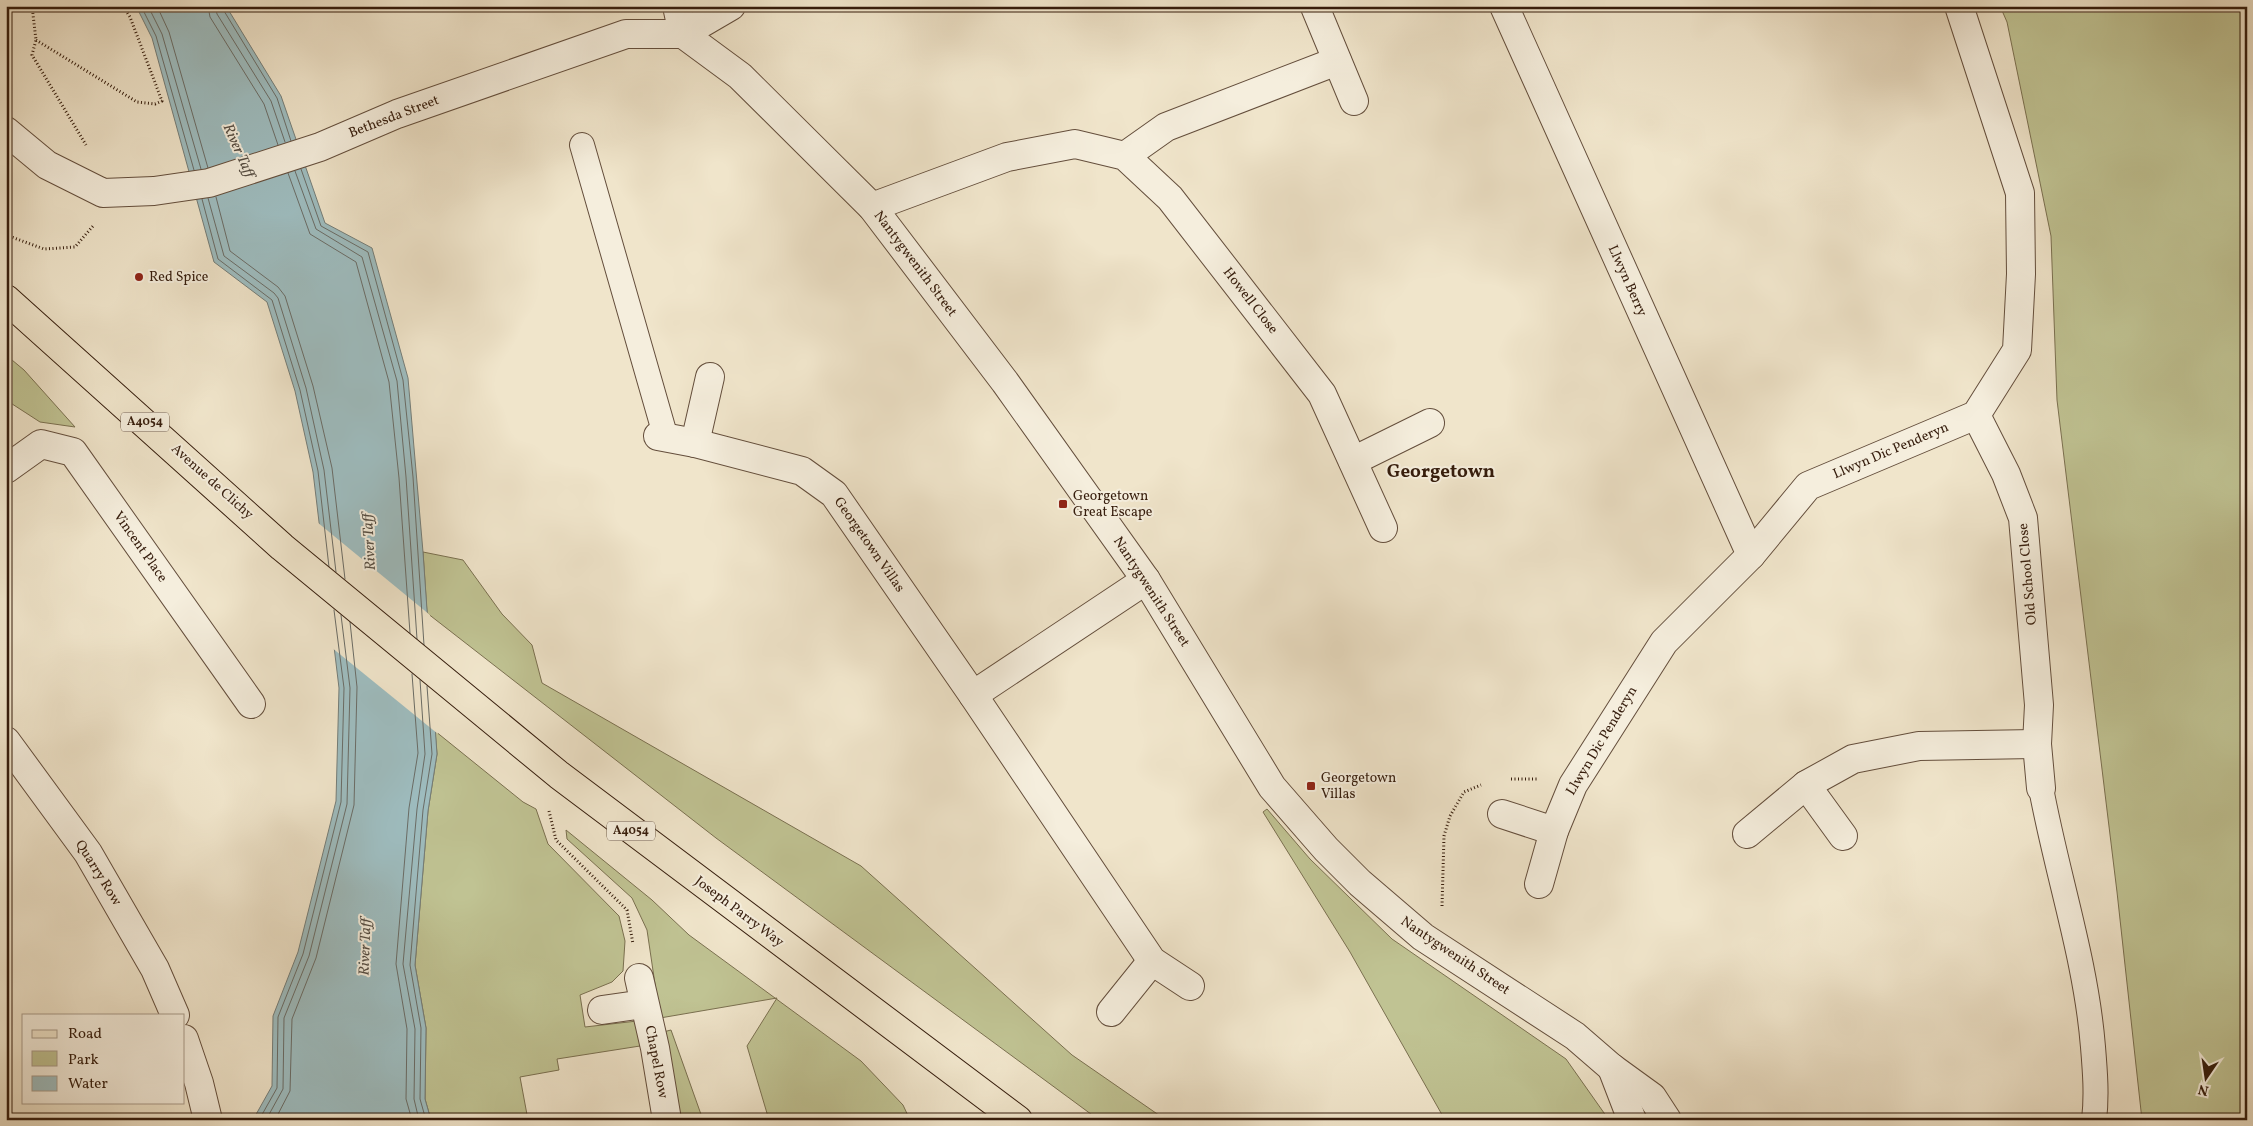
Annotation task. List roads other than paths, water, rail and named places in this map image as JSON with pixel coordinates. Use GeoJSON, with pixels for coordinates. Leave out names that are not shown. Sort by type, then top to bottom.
{"type":"FeatureCollection","features":[{"type":"Feature","properties":{"kind":"main road","name":"Avenue de Clichy"},"geometry":{"type":"LineString","coordinates":[[6,299],[282,547],[466,697]]}},
{"type":"Feature","properties":{"kind":"main road","name":"Joseph Parry Way"},"geometry":{"type":"LineString","coordinates":[[466,697],[559,776],[1018,1120]]}},
{"type":"Feature","properties":{"kind":"street"},"geometry":{"type":"LineString","coordinates":[[677,6],[683,34],[731,6]]}},
{"type":"Feature","properties":{"kind":"street","name":"Llwyn Berry"},"geometry":{"type":"LineString","coordinates":[[1504,6],[1751,555]]}},
{"type":"Feature","properties":{"kind":"street"},"geometry":{"type":"LineString","coordinates":[[1959,6],[2020,193],[2021,274],[2017,350],[1976,415]]}},
{"type":"Feature","properties":{"kind":"street"},"geometry":{"type":"LineString","coordinates":[[1315,7],[1354,102]]}},
{"type":"Feature","properties":{"kind":"street","name":"Bethesda Street"},"geometry":{"type":"LineString","coordinates":[[6,131],[47,165],[103,193],[154,191],[182,187],[209,183],[320,147],[397,114],[626,34],[683,34]]}},
{"type":"Feature","properties":{"kind":"street","name":"Nantygwenith Street"},"geometry":{"type":"LineString","coordinates":[[683,34],[740,76],[872,207],[1005,382],[1146,580],[1272,787],[1326,849],[1360,883],[1423,937],[1575,1036],[1612,1068],[1652,1097],[1667,1120]]}},
{"type":"Feature","properties":{"kind":"street"},"geometry":{"type":"LineString","coordinates":[[1125,156],[1166,127],[1337,61]]}},
{"type":"Feature","properties":{"kind":"street","name":"Howell Close"},"geometry":{"type":"LineString","coordinates":[[872,207],[1007,157],[1075,144],[1125,156],[1170,198],[1322,394],[1383,528]]}},
{"type":"Feature","properties":{"kind":"street"},"geometry":{"type":"LineString","coordinates":[[695,443],[710,377]]}},
{"type":"Feature","properties":{"kind":"street","name":"Llwyn Dic Penderyn"},"geometry":{"type":"LineString","coordinates":[[1538,884],[1554,832],[1573,785],[1664,642],[1751,555],[1808,486],[1976,415]]}},
{"type":"Feature","properties":{"kind":"street","name":"Old School Close"},"geometry":{"type":"LineString","coordinates":[[1976,415],[2006,474],[2023,518],[2040,705],[2038,744],[2041,788]]}},
{"type":"Feature","properties":{"kind":"street"},"geometry":{"type":"LineString","coordinates":[[1352,461],[1430,423]]}},
{"type":"Feature","properties":{"kind":"street","name":"Georgetown Villas"},"geometry":{"type":"LineString","coordinates":[[662,437],[695,443],[802,471],[834,494],[973,695],[1152,961],[1190,986]]}},
{"type":"Feature","properties":{"kind":"street","name":"Vincent Place"},"geometry":{"type":"LineString","coordinates":[[6,469],[41,444],[73,452],[250,704]]}},
{"type":"Feature","properties":{"kind":"street"},"geometry":{"type":"LineString","coordinates":[[973,695],[1146,580]]}},
{"type":"Feature","properties":{"kind":"street","name":"Quarry Row"},"geometry":{"type":"LineString","coordinates":[[6,741],[88,853],[155,969],[175,1014]]}},
{"type":"Feature","properties":{"kind":"street"},"geometry":{"type":"LineString","coordinates":[[1747,834],[1806,786],[1853,759],[1919,746],[2038,744]]}},
{"type":"Feature","properties":{"kind":"street"},"geometry":{"type":"LineString","coordinates":[[1806,786],[1843,836]]}},
{"type":"Feature","properties":{"kind":"street"},"geometry":{"type":"LineString","coordinates":[[1502,814],[1554,832]]}},
{"type":"Feature","properties":{"kind":"street"},"geometry":{"type":"LineString","coordinates":[[1111,1012],[1152,961]]}},
{"type":"Feature","properties":{"kind":"street","name":"Chapel Row"},"geometry":{"type":"LineString","coordinates":[[602,1010],[641,991],[655,1048],[667,1120]]}},
{"type":"Feature","properties":{"kind":"street"},"geometry":{"type":"LineString","coordinates":[[185,1042],[200,1083],[208,1120]]}},
{"type":"Feature","properties":{"kind":"street","name":"Nantygwenith Street"},"geometry":{"type":"LineString","coordinates":[[1612,1068],[1632,1120]]}},
{"type":"Feature","properties":{"kind":"lane"},"geometry":{"type":"LineString","coordinates":[[582,145],[662,437]]}},
{"type":"Feature","properties":{"kind":"lane"},"geometry":{"type":"LineString","coordinates":[[2041,788],[2049,835],[2078,948],[2087,996],[2094,1071],[2094,1120]]}},
{"type":"Feature","properties":{"kind":"water","name":"River Taff"},"geometry":{"type":"Polygon","coordinates":[[[136,6],[226,6],[281,96],[325,223],[372,248],[408,378],[423,552],[437,754],[428,811],[415,965],[426,1028],[425,1099],[431,1120],[255,1120],[254,1118],[272,1086],[273,1016],[298,952],[336,801],[339,688],[313,472],[295,391],[267,302],[214,262],[152,38],[136,6]]]}},
{"type":"Feature","properties":{"kind":"place","name":"Red Spice"},"geometry":{"type":"Point","coordinates":[139,277]}},
{"type":"Feature","properties":{"kind":"place","name":"Georgetown Great Escape"},"geometry":{"type":"Point","coordinates":[1063,504]}},
{"type":"Feature","properties":{"kind":"place","name":"Georgetown Villas"},"geometry":{"type":"Point","coordinates":[1311,786]}},
{"type":"Feature","properties":{"kind":"district","name":"Georgetown"},"geometry":{"type":"Point","coordinates":[1441,472]}}]}
